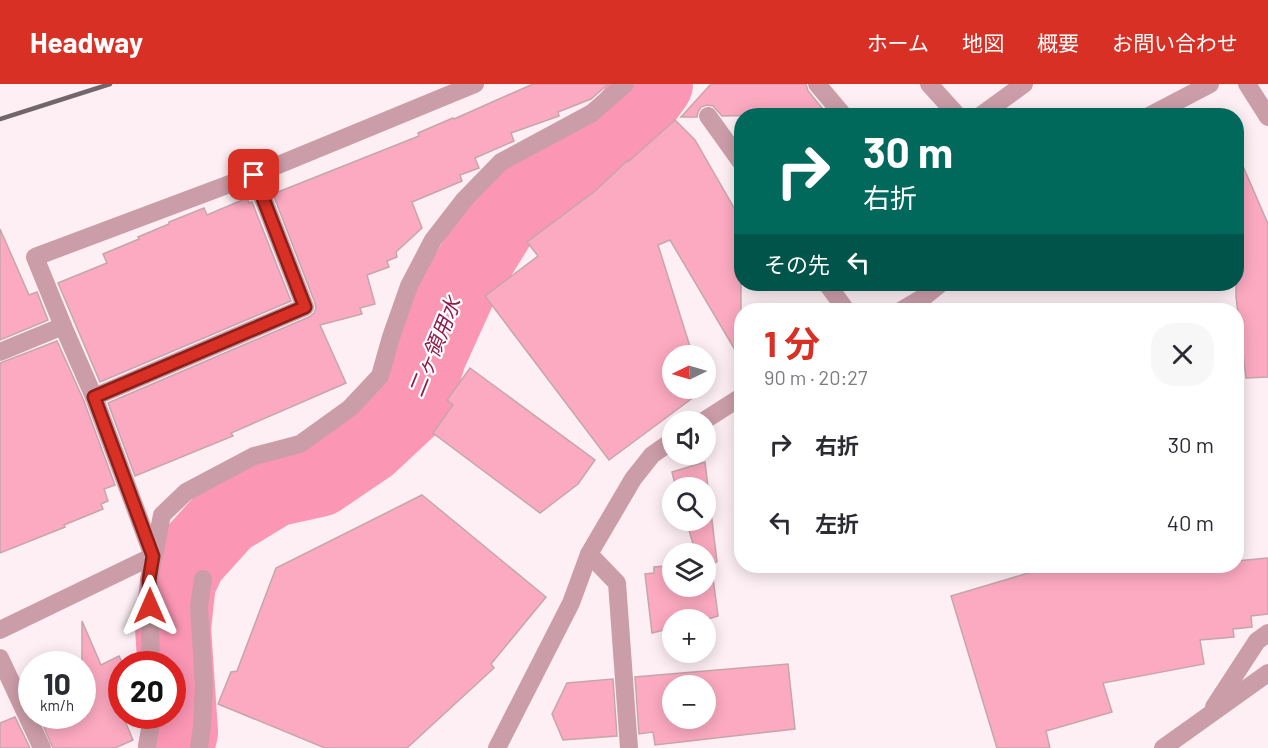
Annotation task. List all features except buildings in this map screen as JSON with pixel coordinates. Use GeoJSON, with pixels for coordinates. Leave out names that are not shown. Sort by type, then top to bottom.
{"type":"FeatureCollection","features":[{"type":"Feature","properties":{"kind":"street"},"geometry":{"type":"LineString","coordinates":[[153,556],[94,397],[35,257],[254,175],[476,84]]}},
{"type":"Feature","properties":{"kind":"street"},"geometry":{"type":"LineString","coordinates":[[151,651],[149,580],[162,515],[186,492],[254,456],[300,444],[350,408],[380,376],[409,286],[433,240],[464,200],[501,162],[592,113],[625,84]]}},
{"type":"Feature","properties":{"kind":"street"},"geometry":{"type":"LineString","coordinates":[[818,84],[838,108]]}},
{"type":"Feature","properties":{"kind":"street"},"geometry":{"type":"LineString","coordinates":[[929,84],[951,108]]}},
{"type":"Feature","properties":{"kind":"street"},"geometry":{"type":"LineString","coordinates":[[991,108],[1024,84]]}},
{"type":"Feature","properties":{"kind":"street"},"geometry":{"type":"LineString","coordinates":[[1164,108],[1210,84]]}},
{"type":"Feature","properties":{"kind":"street"},"geometry":{"type":"LineString","coordinates":[[1247,84],[1268,117]]}},
{"type":"Feature","properties":{"kind":"street"},"geometry":{"type":"LineString","coordinates":[[708,117],[734,152]]}},
{"type":"Feature","properties":{"kind":"street"},"geometry":{"type":"LineString","coordinates":[[94,397],[305,307],[254,175]]}},
{"type":"Feature","properties":{"kind":"street"},"geometry":{"type":"LineString","coordinates":[[914,303],[931,291]]}},
{"type":"Feature","properties":{"kind":"street"},"geometry":{"type":"LineString","coordinates":[[0,352],[63,326]]}},
{"type":"Feature","properties":{"kind":"street"},"geometry":{"type":"LineString","coordinates":[[716,413],[734,401]]}},
{"type":"Feature","properties":{"kind":"street"},"geometry":{"type":"LineString","coordinates":[[497,748],[571,603],[589,554],[633,479],[652,455],[662,448]]}},
{"type":"Feature","properties":{"kind":"street"},"geometry":{"type":"LineString","coordinates":[[589,554],[616,583],[629,748]]}},
{"type":"Feature","properties":{"kind":"street"},"geometry":{"type":"LineString","coordinates":[[0,630],[153,556]]}},
{"type":"Feature","properties":{"kind":"street"},"geometry":{"type":"LineString","coordinates":[[199,748],[204,686],[199,607],[203,579]]}},
{"type":"Feature","properties":{"kind":"street"},"geometry":{"type":"LineString","coordinates":[[1208,716],[1257,641],[1268,633]]}},
{"type":"Feature","properties":{"kind":"street"},"geometry":{"type":"LineString","coordinates":[[0,658],[42,748]]}},
{"type":"Feature","properties":{"kind":"street"},"geometry":{"type":"LineString","coordinates":[[1163,748],[1268,674]]}},
{"type":"Feature","properties":{"kind":"street"},"geometry":{"type":"LineString","coordinates":[[147,748],[150,729]]}},
{"type":"Feature","properties":{"kind":"waterway","name":"二ヶ領用水"},"geometry":{"type":"LineString","coordinates":[[176,748],[180,732],[173,628],[178,582],[189,559],[226,518],[274,489],[319,479],[369,445],[414,403],[429,354],[459,288],[501,220],[560,173],[619,133],[655,84]]}},
{"type":"Feature","properties":{"kind":"railway"},"geometry":{"type":"LineString","coordinates":[[0,119],[110,84]]}},
{"type":"Feature","properties":{"kind":"route"},"geometry":{"type":"LineString","coordinates":[[150,606],[149,580],[153,556],[94,397],[305,307],[254,175]]}}]}
